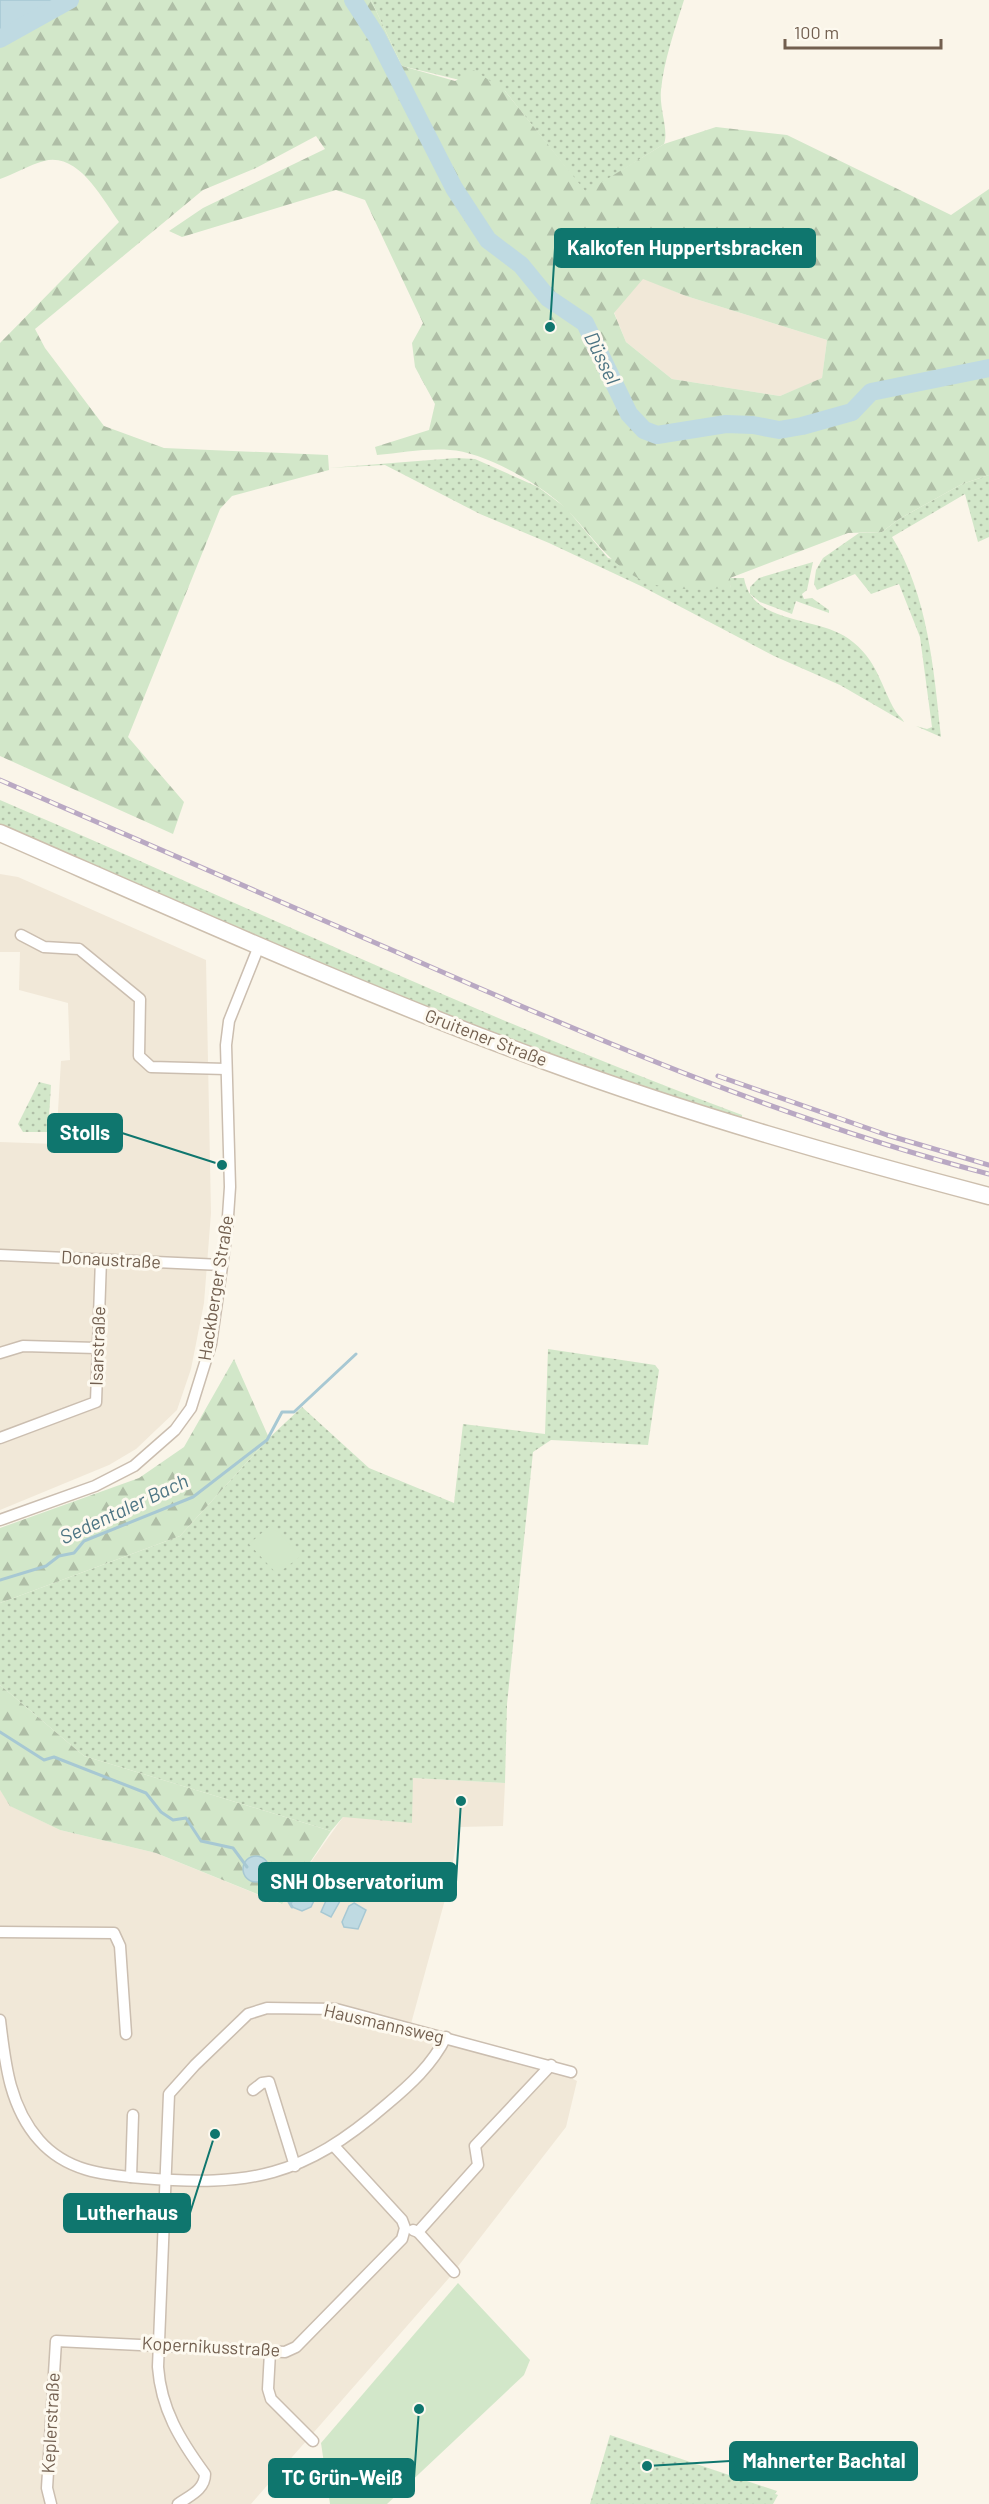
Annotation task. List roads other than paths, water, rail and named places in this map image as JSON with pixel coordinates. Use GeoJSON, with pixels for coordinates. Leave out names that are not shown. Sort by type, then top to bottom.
{"type":"FeatureCollection","features":[{"type":"Feature","properties":{"kind":"main road","name":"Gruitener Straße"},"geometry":{"type":"LineString","coordinates":[[0,832],[401,1006],[610,1084],[761,1133],[989,1196]]}},
{"type":"Feature","properties":{"kind":"street"},"geometry":{"type":"LineString","coordinates":[[21,935],[44,947],[79,949],[140,999],[139,1056],[151,1067],[226,1069]]}},
{"type":"Feature","properties":{"kind":"street","name":"Hackberger Straße"},"geometry":{"type":"LineString","coordinates":[[0,1520],[95,1485],[134,1466],[175,1430],[191,1408],[211,1344],[230,1187],[226,1069],[229,1021],[259,946]]}},
{"type":"Feature","properties":{"kind":"street","name":"Donaustraße"},"geometry":{"type":"LineString","coordinates":[[0,1255],[222,1265]]}},
{"type":"Feature","properties":{"kind":"street","name":"Isarstraße"},"geometry":{"type":"LineString","coordinates":[[0,1438],[96,1402],[101,1259]]}},
{"type":"Feature","properties":{"kind":"street"},"geometry":{"type":"LineString","coordinates":[[0,1353],[23,1346],[97,1348]]}},
{"type":"Feature","properties":{"kind":"street"},"geometry":{"type":"LineString","coordinates":[[0,1932],[114,1933],[120,1946],[126,2034]]}},
{"type":"Feature","properties":{"kind":"street","name":"Hausmannsweg"},"geometry":{"type":"LineString","coordinates":[[158,2344],[169,2094],[195,2065],[248,2014],[267,2008],[336,2009],[571,2072]]}},
{"type":"Feature","properties":{"kind":"street"},"geometry":{"type":"LineString","coordinates":[[0,2020],[12,2093],[25,2121],[39,2140],[64,2161],[95,2174],[165,2180],[250,2179],[295,2166],[334,2146],[414,2081],[437,2055],[446,2037]]}},
{"type":"Feature","properties":{"kind":"street"},"geometry":{"type":"LineString","coordinates":[[418,2232],[478,2165],[475,2146],[550,2065]]}},
{"type":"Feature","properties":{"kind":"street"},"geometry":{"type":"LineString","coordinates":[[253,2090],[261,2083],[269,2082],[295,2166]]}},
{"type":"Feature","properties":{"kind":"street"},"geometry":{"type":"LineString","coordinates":[[131,2177],[133,2115]]}},
{"type":"Feature","properties":{"kind":"street"},"geometry":{"type":"LineString","coordinates":[[334,2146],[402,2220],[405,2228],[418,2232],[454,2272]]}},
{"type":"Feature","properties":{"kind":"street","name":"Kopernikusstraße"},"geometry":{"type":"LineString","coordinates":[[56,2341],[158,2344],[285,2352],[296,2347],[402,2239],[405,2228]]}},
{"type":"Feature","properties":{"kind":"street","name":"Keplerstraße"},"geometry":{"type":"LineString","coordinates":[[51,2504],[48,2479],[56,2341]]}},
{"type":"Feature","properties":{"kind":"street"},"geometry":{"type":"LineString","coordinates":[[158,2344],[160,2391],[170,2419],[205,2474],[202,2487],[178,2504]]}},
{"type":"Feature","properties":{"kind":"street"},"geometry":{"type":"LineString","coordinates":[[270,2352],[268,2389],[271,2399],[313,2441]]}},
{"type":"Feature","properties":{"kind":"water"},"geometry":{"type":"Polygon","coordinates":[[[0,0],[57,0],[0,32],[0,0]]]}},
{"type":"Feature","properties":{"kind":"water"},"geometry":{"type":"Polygon","coordinates":[[[256,1856],[265,1860],[269,1869],[265,1878],[256,1882],[247,1878],[243,1869],[247,1860],[256,1856]]]}},
{"type":"Feature","properties":{"kind":"water"},"geometry":{"type":"Polygon","coordinates":[[[306,1884],[319,1890],[311,1907],[302,1911],[292,1907],[291,1904],[299,1887],[306,1884]]]}},
{"type":"Feature","properties":{"kind":"water"},"geometry":{"type":"Polygon","coordinates":[[[329,1894],[340,1901],[331,1917],[321,1912],[329,1894]]]}},
{"type":"Feature","properties":{"kind":"water"},"geometry":{"type":"Polygon","coordinates":[[[354,1903],[366,1910],[358,1929],[344,1927],[342,1922],[349,1906],[354,1903]]]}},
{"type":"Feature","properties":{"kind":"waterway"},"geometry":{"type":"LineString","coordinates":[[0,39],[70,0]]}},
{"type":"Feature","properties":{"kind":"waterway","name":"Düssel"},"geometry":{"type":"LineString","coordinates":[[353,0],[377,37],[454,188],[488,240],[521,265],[548,298],[585,323],[629,414],[644,430],[657,435],[726,424],[753,425],[779,430],[802,426],[852,412],[871,392],[989,368]]}},
{"type":"Feature","properties":{"kind":"waterway","name":"Sedentaler Bach"},"geometry":{"type":"LineString","coordinates":[[0,1580],[46,1566],[59,1556],[74,1553],[84,1541],[193,1497],[267,1440],[282,1412],[294,1412],[356,1354]]}},
{"type":"Feature","properties":{"kind":"waterway"},"geometry":{"type":"LineString","coordinates":[[0,1732],[44,1760],[54,1757],[146,1793],[161,1812],[173,1820],[186,1818],[201,1841],[233,1848],[247,1867]]}},
{"type":"Feature","properties":{"kind":"waterway"},"geometry":{"type":"LineString","coordinates":[[265,1874],[291,1892],[289,1902],[292,1907]]}},
{"type":"Feature","properties":{"kind":"railway"},"geometry":{"type":"LineString","coordinates":[[0,780],[479,988],[694,1077],[840,1130],[989,1174]]}},
{"type":"Feature","properties":{"kind":"railway"},"geometry":{"type":"LineString","coordinates":[[718,1076],[887,1135],[989,1165]]}},
{"type":"Feature","properties":{"kind":"place","name":"Kalkofen Huppertsbracken"},"geometry":{"type":"Point","coordinates":[550,327]}},
{"type":"Feature","properties":{"kind":"place","name":"Stolls"},"geometry":{"type":"Point","coordinates":[222,1165]}},
{"type":"Feature","properties":{"kind":"place","name":"SNH Observatorium"},"geometry":{"type":"Point","coordinates":[461,1801]}},
{"type":"Feature","properties":{"kind":"place","name":"Lutherhaus"},"geometry":{"type":"Point","coordinates":[215,2134]}},
{"type":"Feature","properties":{"kind":"place","name":"TC Grün-Weiß"},"geometry":{"type":"Point","coordinates":[419,2409]}},
{"type":"Feature","properties":{"kind":"place","name":"Mahnerter Bachtal"},"geometry":{"type":"Point","coordinates":[647,2466]}}]}
